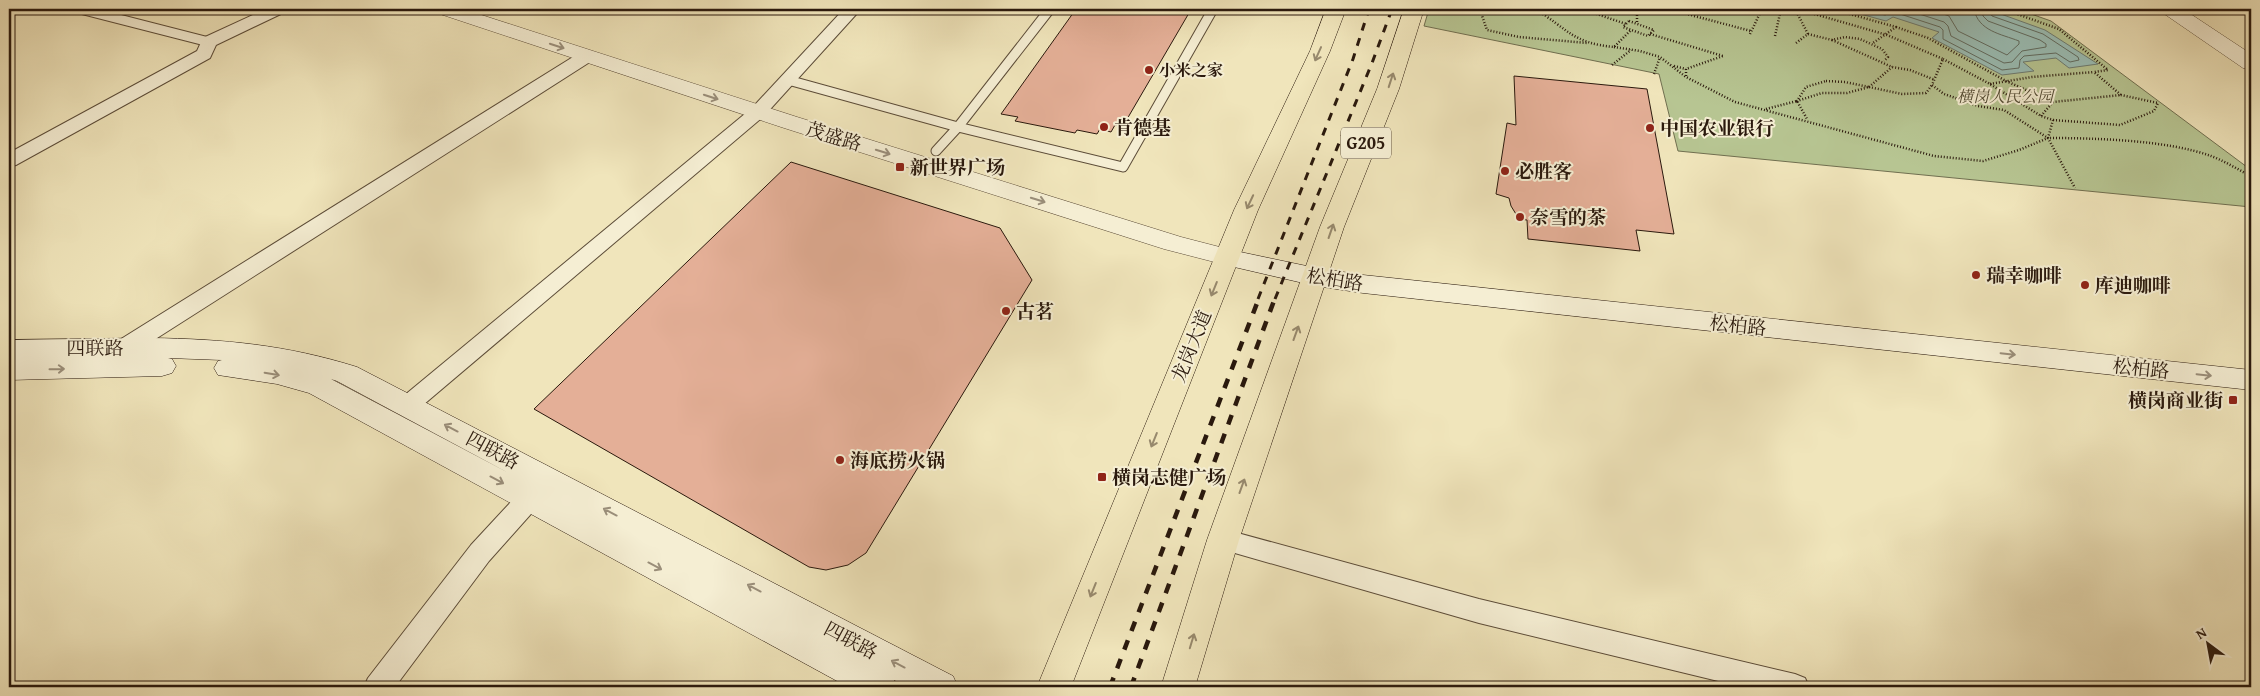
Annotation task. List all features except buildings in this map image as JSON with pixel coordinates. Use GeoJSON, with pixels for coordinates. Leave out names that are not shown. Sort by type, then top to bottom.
{"type":"FeatureCollection","features":[{"type":"Feature","properties":{"kind":"highway","name":"龙岗大道"},"geometry":{"type":"LineString","coordinates":[[1054,687],[1229,250],[1320,51],[1336,9]]}},
{"type":"Feature","properties":{"kind":"highway","name":"G205"},"geometry":{"type":"LineString","coordinates":[[1178,687],[1223,540],[1332,227],[1388,89],[1414,9]]}},
{"type":"Feature","properties":{"kind":"main road","name":"茂盛路"},"geometry":{"type":"LineString","coordinates":[[444,9],[587,56],[936,151],[1229,250]]}},
{"type":"Feature","properties":{"kind":"main road","name":"茂盛路"},"geometry":{"type":"LineString","coordinates":[[491,9],[765,105],[1173,243],[1229,250]]}},
{"type":"Feature","properties":{"kind":"main road"},"geometry":{"type":"LineString","coordinates":[[2170,9],[2251,63]]}},
{"type":"Feature","properties":{"kind":"main road"},"geometry":{"type":"LineString","coordinates":[[2188,9],[2251,51]]}},
{"type":"Feature","properties":{"kind":"main road","name":"松柏路"},"geometry":{"type":"LineString","coordinates":[[1229,250],[1279,255],[1318,270],[2251,380]]}},
{"type":"Feature","properties":{"kind":"main road","name":"松柏路"},"geometry":{"type":"LineString","coordinates":[[1318,270],[2251,362]]}},
{"type":"Feature","properties":{"kind":"main road","name":"四联路"},"geometry":{"type":"LineString","coordinates":[[9,350],[124,348],[240,350],[281,355],[317,363],[347,374],[408,405],[941,687]]}},
{"type":"Feature","properties":{"kind":"main road","name":"四联路"},"geometry":{"type":"LineString","coordinates":[[9,370],[178,366],[232,368],[277,374],[318,385],[880,687]]}},
{"type":"Feature","properties":{"kind":"street"},"geometry":{"type":"LineString","coordinates":[[9,161],[204,54],[209,42],[279,9]]}},
{"type":"Feature","properties":{"kind":"street"},"geometry":{"type":"LineString","coordinates":[[408,405],[765,105],[853,9]]}},
{"type":"Feature","properties":{"kind":"street"},"geometry":{"type":"LineString","coordinates":[[96,368],[124,348],[587,56]]}},
{"type":"Feature","properties":{"kind":"street"},"geometry":{"type":"LineString","coordinates":[[378,687],[480,553],[530,498]]}},
{"type":"Feature","properties":{"kind":"street"},"geometry":{"type":"LineString","coordinates":[[1223,540],[1479,611],[1795,687]]}},
{"type":"Feature","properties":{"kind":"lane"},"geometry":{"type":"LineString","coordinates":[[80,9],[209,42]]}},
{"type":"Feature","properties":{"kind":"lane"},"geometry":{"type":"LineString","coordinates":[[936,151],[958,127],[1050,9]]}},
{"type":"Feature","properties":{"kind":"lane"},"geometry":{"type":"LineString","coordinates":[[788,80],[958,127],[1123,167],[1213,9]]}},
{"type":"Feature","properties":{"kind":"path"},"geometry":{"type":"LineString","coordinates":[[1482,9],[1480,10],[1487,30],[1519,37],[1614,47],[1660,57],[1686,77],[1735,102],[1934,156],[1982,161],[2048,138],[2086,138],[2177,147],[2211,156],[2251,174]]}},
{"type":"Feature","properties":{"kind":"path"},"geometry":{"type":"LineString","coordinates":[[1535,9],[1550,17],[1559,27],[1588,43]]}},
{"type":"Feature","properties":{"kind":"path"},"geometry":{"type":"LineString","coordinates":[[1582,9],[1626,24]]}},
{"type":"Feature","properties":{"kind":"path"},"geometry":{"type":"LineString","coordinates":[[1637,24],[1638,9]]}},
{"type":"Feature","properties":{"kind":"path"},"geometry":{"type":"LineString","coordinates":[[1668,9],[1750,33],[1762,9]]}},
{"type":"Feature","properties":{"kind":"path"},"geometry":{"type":"LineString","coordinates":[[1775,36],[1781,9]]}},
{"type":"Feature","properties":{"kind":"path"},"geometry":{"type":"LineString","coordinates":[[1796,9],[1808,34]]}},
{"type":"Feature","properties":{"kind":"path"},"geometry":{"type":"LineString","coordinates":[[1796,9],[1887,35],[1943,59],[1990,84],[2041,116],[2053,120],[2120,125],[2154,111],[2158,103],[2152,99],[2137,99],[2121,95],[2053,102],[2006,81],[1928,38],[1832,9]]}},
{"type":"Feature","properties":{"kind":"path"},"geometry":{"type":"LineString","coordinates":[[1990,84],[2108,70],[2059,29],[2003,9]]}},
{"type":"Feature","properties":{"kind":"path"},"geometry":{"type":"LineString","coordinates":[[1650,34],[1654,30],[1629,21],[1623,27],[1648,36],[1650,34],[1723,56],[1686,69],[1671,65]]}},
{"type":"Feature","properties":{"kind":"path"},"geometry":{"type":"LineString","coordinates":[[1872,44],[1896,27]]}},
{"type":"Feature","properties":{"kind":"path"},"geometry":{"type":"LineString","coordinates":[[1614,47],[1631,30]]}},
{"type":"Feature","properties":{"kind":"path"},"geometry":{"type":"LineString","coordinates":[[1808,34],[1832,40],[1892,66],[1910,70],[1934,80]]}},
{"type":"Feature","properties":{"kind":"path"},"geometry":{"type":"LineString","coordinates":[[1796,43],[1808,34]]}},
{"type":"Feature","properties":{"kind":"path"},"geometry":{"type":"LineString","coordinates":[[1832,40],[1845,37],[1872,44],[1882,49],[1888,57],[1884,61]]}},
{"type":"Feature","properties":{"kind":"path"},"geometry":{"type":"LineString","coordinates":[[1612,65],[1631,50]]}},
{"type":"Feature","properties":{"kind":"path"},"geometry":{"type":"LineString","coordinates":[[1654,74],[1660,57]]}},
{"type":"Feature","properties":{"kind":"path"},"geometry":{"type":"LineString","coordinates":[[1797,101],[1806,87],[1831,80],[1911,96],[1926,93],[1932,85],[1943,59]]}},
{"type":"Feature","properties":{"kind":"path"},"geometry":{"type":"LineString","coordinates":[[1765,110],[1822,93],[1847,93],[1868,88],[1892,66]]}},
{"type":"Feature","properties":{"kind":"path"},"geometry":{"type":"LineString","coordinates":[[1686,69],[1686,77]]}},
{"type":"Feature","properties":{"kind":"path"},"geometry":{"type":"LineString","coordinates":[[2094,72],[2121,95]]}},
{"type":"Feature","properties":{"kind":"path"},"geometry":{"type":"LineString","coordinates":[[1932,85],[1944,94],[1978,106],[2004,110],[2048,138],[2075,188]]}},
{"type":"Feature","properties":{"kind":"path"},"geometry":{"type":"LineString","coordinates":[[1797,101],[1807,120]]}},
{"type":"Feature","properties":{"kind":"path"},"geometry":{"type":"LineString","coordinates":[[2041,116],[2053,102]]}},
{"type":"Feature","properties":{"kind":"path"},"geometry":{"type":"LineString","coordinates":[[2048,138],[2053,120]]}},
{"type":"Feature","properties":{"kind":"green space","name":"横岗人民公园"},"geometry":{"type":"Polygon","coordinates":[[[1429,9],[2017,9],[2051,21],[2251,170],[2251,207],[1678,151],[1659,74],[1424,26],[1429,9]]]}},
{"type":"Feature","properties":{"kind":"water"},"geometry":{"type":"Polygon","coordinates":[[[1842,9],[1987,9],[2045,30],[2098,64],[2069,68],[2056,58],[2023,62],[2034,71],[2002,75],[1932,38],[1939,32],[1893,17],[1886,21],[1842,9]]]}},
{"type":"Feature","properties":{"kind":"railway"},"geometry":{"type":"LineString","coordinates":[[1258,299],[1353,59],[1369,9]]}},
{"type":"Feature","properties":{"kind":"railway"},"geometry":{"type":"LineString","coordinates":[[1275,299],[1372,63],[1392,9]]}},
{"type":"Feature","properties":{"kind":"railway"},"geometry":{"type":"LineString","coordinates":[[1110,687],[1259,298]]}},
{"type":"Feature","properties":{"kind":"railway"},"geometry":{"type":"LineString","coordinates":[[1131,687],[1275,298]]}},
{"type":"Feature","properties":{"kind":"place","name":"小米之家"},"geometry":{"type":"Point","coordinates":[1149,70]}},
{"type":"Feature","properties":{"kind":"place","name":"肯德基"},"geometry":{"type":"Point","coordinates":[1104,127]}},
{"type":"Feature","properties":{"kind":"place","name":"中国农业银行"},"geometry":{"type":"Point","coordinates":[1650,128]}},
{"type":"Feature","properties":{"kind":"place","name":"新世界广场"},"geometry":{"type":"Point","coordinates":[900,167]}},
{"type":"Feature","properties":{"kind":"place","name":"必胜客"},"geometry":{"type":"Point","coordinates":[1505,171]}},
{"type":"Feature","properties":{"kind":"place","name":"奈雪的茶"},"geometry":{"type":"Point","coordinates":[1520,217]}},
{"type":"Feature","properties":{"kind":"place","name":"瑞幸咖啡"},"geometry":{"type":"Point","coordinates":[1976,275]}},
{"type":"Feature","properties":{"kind":"place","name":"库迪咖啡"},"geometry":{"type":"Point","coordinates":[2085,285]}},
{"type":"Feature","properties":{"kind":"place","name":"古茗"},"geometry":{"type":"Point","coordinates":[1006,311]}},
{"type":"Feature","properties":{"kind":"place","name":"横岗商业街"},"geometry":{"type":"Point","coordinates":[2233,400]}},
{"type":"Feature","properties":{"kind":"place","name":"海底捞火锅"},"geometry":{"type":"Point","coordinates":[840,460]}},
{"type":"Feature","properties":{"kind":"place","name":"横岗志健广场"},"geometry":{"type":"Point","coordinates":[1102,477]}}]}
